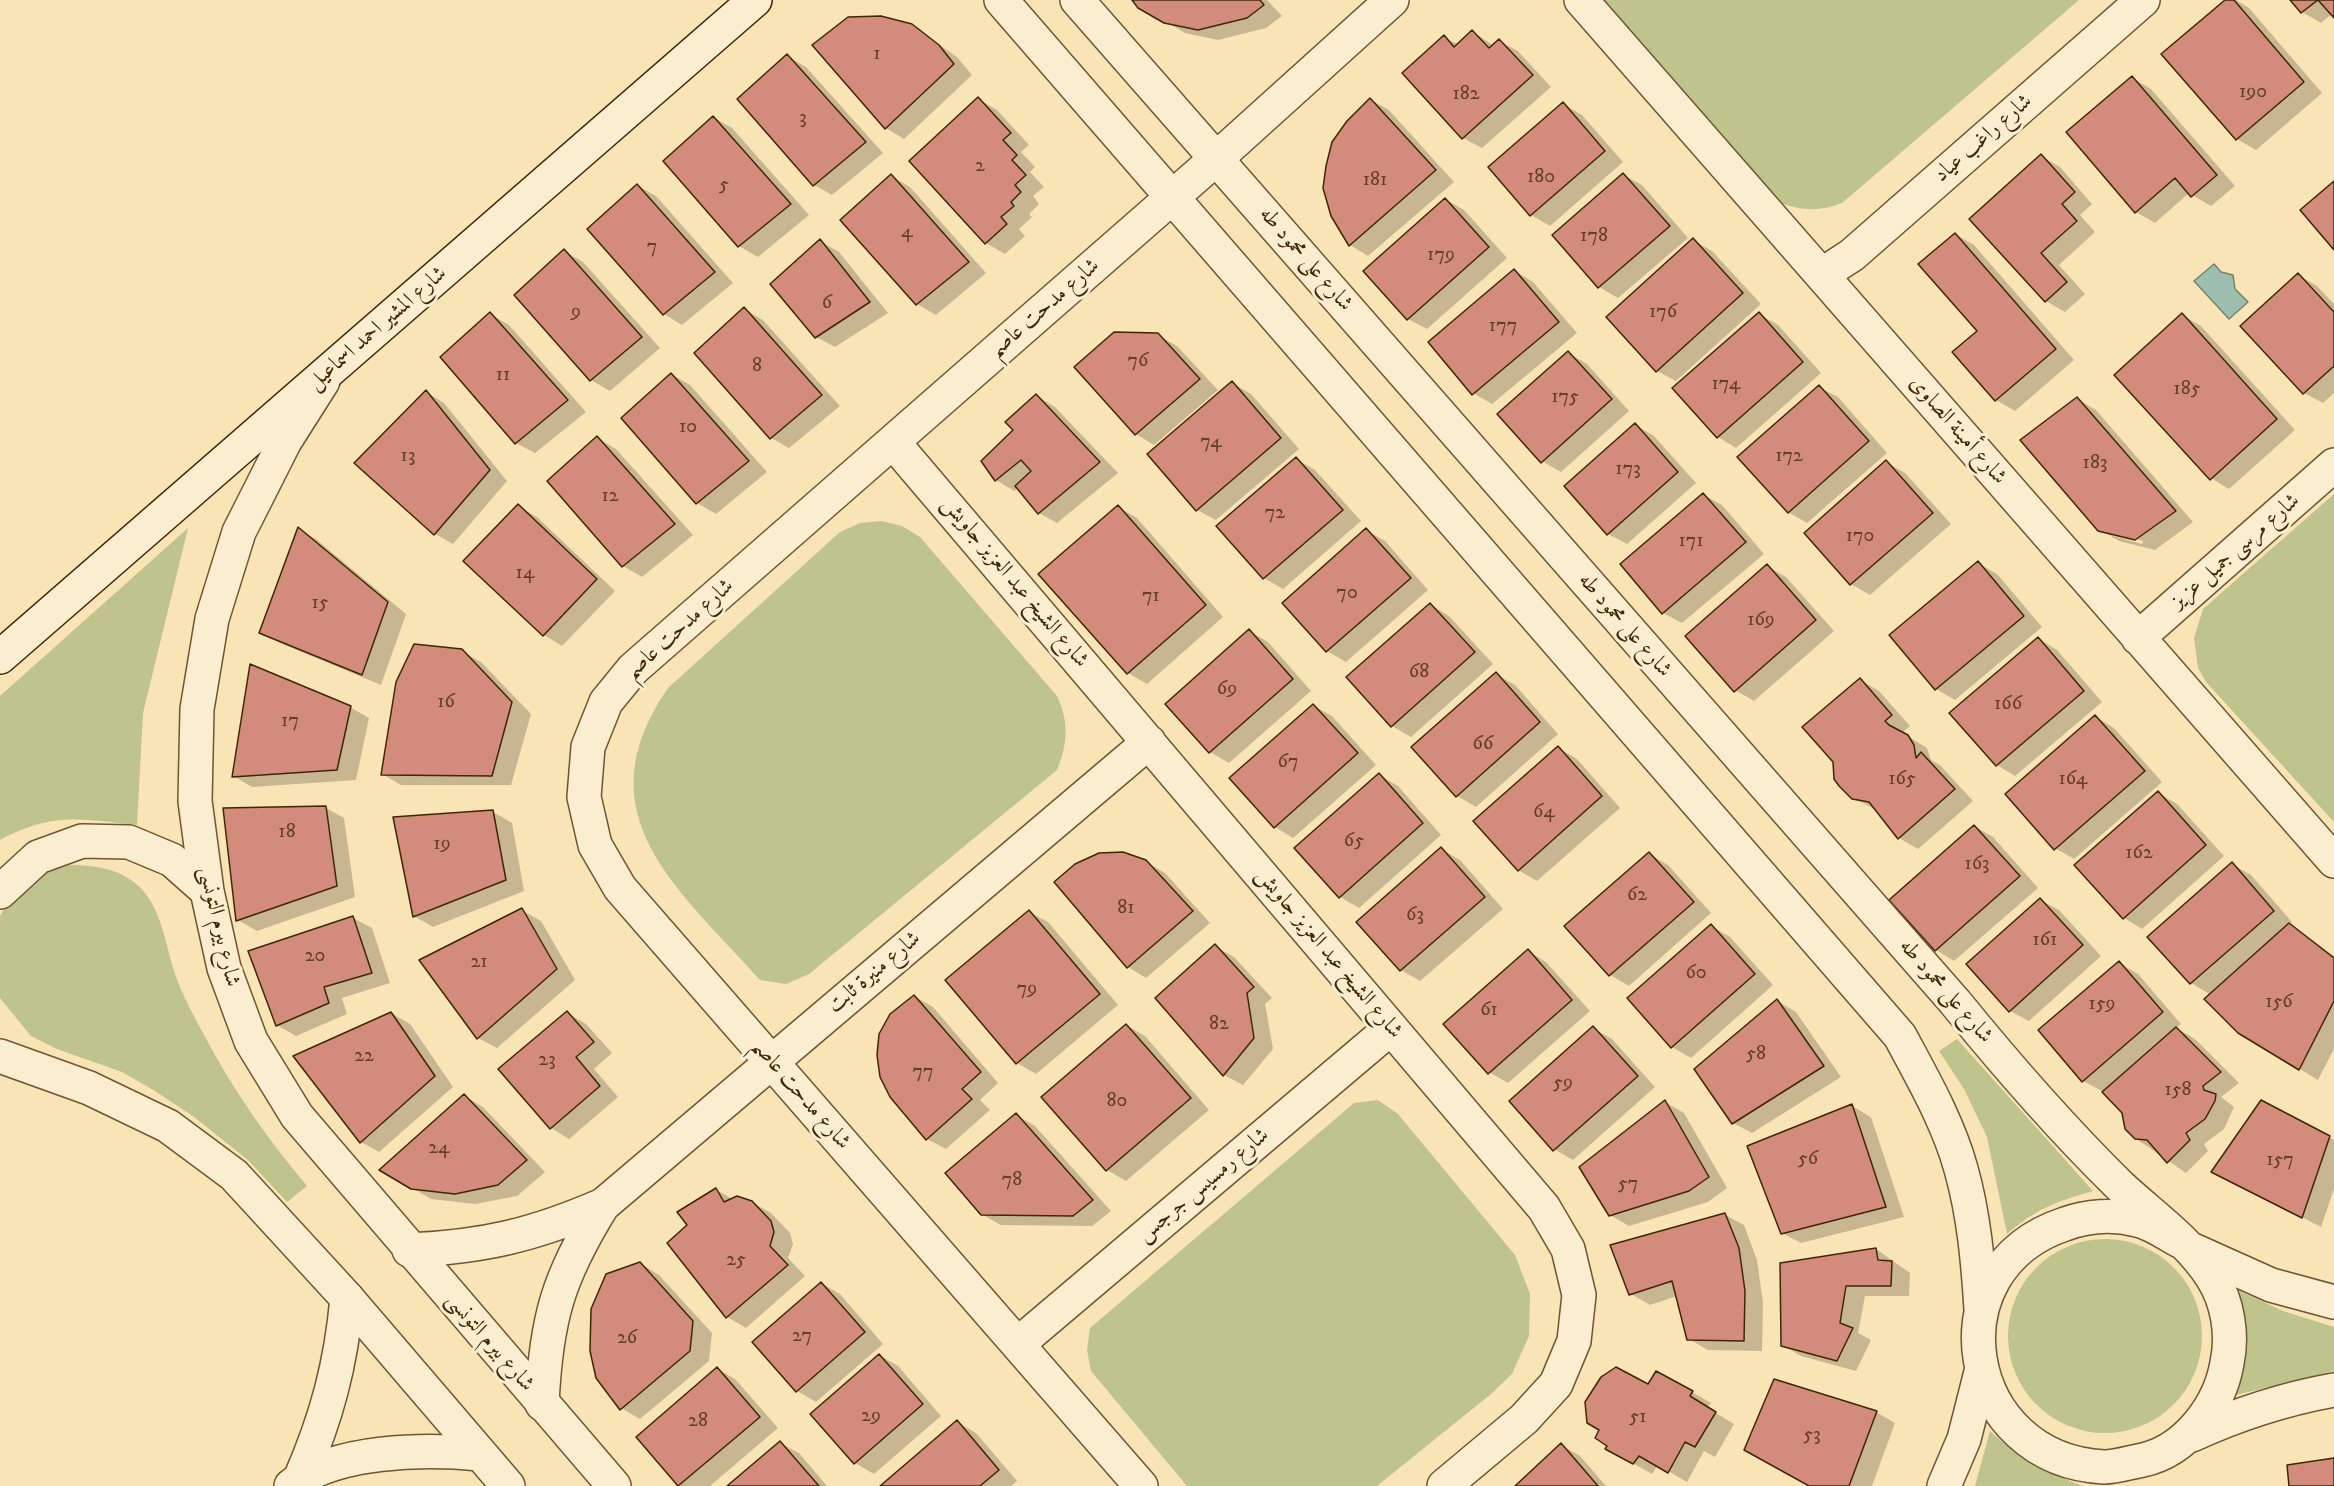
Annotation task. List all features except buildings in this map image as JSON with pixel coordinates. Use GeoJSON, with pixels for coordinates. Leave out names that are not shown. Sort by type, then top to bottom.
{"type":"FeatureCollection","features":[{"type":"Feature","properties":{"kind":"street","name":"شارع المشير احمد اسماعيل"},"geometry":{"type":"LineString","coordinates":[[0,657],[755,0]]}},
{"type":"Feature","properties":{"kind":"street"},"geometry":{"type":"LineString","coordinates":[[1001,0],[1900,1036],[1935,1101],[1961,1168],[1976,1239],[1981,1311],[1977,1342],[1981,1372],[1999,1411],[2028,1442],[2065,1461],[2107,1467],[2148,1459]]}},
{"type":"Feature","properties":{"kind":"street","name":"شارع على محمود طه"},"geometry":{"type":"LineString","coordinates":[[1077,0],[1723,740],[1955,1002],[2007,1066],[2120,1186],[2186,1246]]}},
{"type":"Feature","properties":{"kind":"street","name":"شارع مدحت عاصم"},"geometry":{"type":"LineString","coordinates":[[1141,1486],[620,888],[595,845],[588,816],[584,796],[588,747],[606,702],[633,669],[1217,158],[1392,0]]}},
{"type":"Feature","properties":{"kind":"street","name":"شارع أمينة الصاوى"},"geometry":{"type":"LineString","coordinates":[[1581,0],[2334,861]]}},
{"type":"Feature","properties":{"kind":"street","name":"شارع راغب عياد"},"geometry":{"type":"LineString","coordinates":[[1823,274],[1852,255],[2143,0]]}},
{"type":"Feature","properties":{"kind":"street","name":"شارع بيرم التونسى"},"geometry":{"type":"LineString","coordinates":[[328,372],[285,441],[239,532],[212,619],[197,710],[195,801],[207,891],[224,968],[251,1041],[297,1116],[409,1250],[614,1486]]}},
{"type":"Feature","properties":{"kind":"street","name":"شارع الشيخ عبد العزيز جاويش"},"geometry":{"type":"LineString","coordinates":[[893,442],[1544,1208],[1568,1249],[1579,1294],[1574,1341],[1556,1384],[1524,1419],[1444,1486]]}},
{"type":"Feature","properties":{"kind":"street","name":"شارع مرسى جميل عزيز"},"geometry":{"type":"LineString","coordinates":[[2139,638],[2334,465]]}},
{"type":"Feature","properties":{"kind":"street","name":"شارع منيرة ثابت"},"geometry":{"type":"LineString","coordinates":[[409,1250],[459,1248],[508,1240],[557,1225],[603,1205],[1149,742]]}},
{"type":"Feature","properties":{"kind":"street"},"geometry":{"type":"LineString","coordinates":[[0,892],[38,857],[82,841],[129,843],[172,860],[207,891]]}},
{"type":"Feature","properties":{"kind":"street","name":"شارع رمسيس جرجس"},"geometry":{"type":"LineString","coordinates":[[1018,1344],[1391,1028]]}},
{"type":"Feature","properties":{"kind":"street"},"geometry":{"type":"LineString","coordinates":[[3,1052],[89,1088],[168,1126],[234,1175],[347,1298],[508,1486]]}},
{"type":"Feature","properties":{"kind":"street","name":"شارع منيرة ثابت"},"geometry":{"type":"LineString","coordinates":[[542,1404],[544,1351],[556,1299],[575,1250],[603,1205]]}},
{"type":"Feature","properties":{"kind":"street"},"geometry":{"type":"LineString","coordinates":[[1981,1311],[2002,1266],[2040,1232],[2087,1216],[2137,1220],[2186,1246],[2271,1285],[2334,1302]]}},
{"type":"Feature","properties":{"kind":"street"},"geometry":{"type":"LineString","coordinates":[[2182,1440],[2207,1414],[2224,1382],[2230,1347],[2227,1311],[2213,1278],[2186,1246]]}},
{"type":"Feature","properties":{"kind":"street"},"geometry":{"type":"LineString","coordinates":[[296,1482],[319,1435],[333,1390],[343,1344],[347,1298]]}},
{"type":"Feature","properties":{"kind":"street"},"geometry":{"type":"LineString","coordinates":[[1944,1486],[1965,1439],[1981,1372]]}},
{"type":"Feature","properties":{"kind":"street"},"geometry":{"type":"LineString","coordinates":[[2109,1486],[2148,1459],[2236,1415],[2294,1397],[2334,1390]]}},
{"type":"Feature","properties":{"kind":"street"},"geometry":{"type":"LineString","coordinates":[[296,1482],[343,1463],[388,1453],[434,1450],[480,1454]]}},
{"type":"Feature","properties":{"kind":"green space"},"geometry":{"type":"Polygon","coordinates":[[[1601,0],[2079,0],[1842,203],[1825,208],[1809,209],[1793,207],[1776,201],[1601,0]]]}},
{"type":"Feature","properties":{"kind":"green space"},"geometry":{"type":"Polygon","coordinates":[[[2334,494],[2334,822],[2206,682],[2198,668],[2194,638],[2203,609],[2334,494]]]}},
{"type":"Feature","properties":{"kind":"green space"},"geometry":{"type":"Polygon","coordinates":[[[881,521],[902,526],[920,537],[1057,696],[1064,715],[1066,733],[1063,751],[1057,770],[809,974],[786,984],[760,980],[699,914],[672,881],[651,848],[637,812],[634,774],[643,733],[668,688],[840,532],[860,523],[881,521]]]}},
{"type":"Feature","properties":{"kind":"green space"},"geometry":{"type":"Polygon","coordinates":[[[188,528],[143,713],[137,825],[83,820],[51,821],[35,825],[0,840],[0,696],[188,528]]]}},
{"type":"Feature","properties":{"kind":"green space"},"geometry":{"type":"Polygon","coordinates":[[[70,865],[112,871],[128,878],[145,893],[158,916],[181,989],[215,1055],[251,1113],[307,1186],[287,1202],[248,1160],[194,1117],[122,1072],[57,1049],[31,1036],[0,998],[0,916],[5,907],[43,870],[70,865]]]}},
{"type":"Feature","properties":{"kind":"green space"},"geometry":{"type":"Polygon","coordinates":[[[1957,1039],[2093,1191],[2047,1207],[2007,1234],[1987,1137],[1964,1089],[1939,1051],[1957,1039]]]}},
{"type":"Feature","properties":{"kind":"green space"},"geometry":{"type":"Polygon","coordinates":[[[1378,1100],[1398,1114],[1515,1255],[1530,1294],[1529,1336],[1512,1374],[1491,1394],[1377,1486],[1187,1486],[1091,1371],[1087,1350],[1090,1328],[1354,1103],[1378,1100]]]}},
{"type":"Feature","properties":{"kind":"green space"},"geometry":{"type":"Polygon","coordinates":[[[2105,1239],[2142,1246],[2159,1255],[2174,1267],[2186,1282],[2195,1299],[2202,1336],[2195,1373],[2186,1390],[2174,1405],[2159,1417],[2142,1426],[2105,1433],[2068,1426],[2051,1417],[2036,1405],[2024,1390],[2015,1373],[2008,1336],[2015,1299],[2024,1282],[2036,1267],[2051,1255],[2068,1246],[2105,1239]]]}},
{"type":"Feature","properties":{"kind":"green space"},"geometry":{"type":"Polygon","coordinates":[[[2237,1290],[2283,1311],[2334,1327],[2334,1371],[2236,1395],[2247,1353],[2247,1332],[2237,1290]]]}},
{"type":"Feature","properties":{"kind":"green space"},"geometry":{"type":"Polygon","coordinates":[[[1990,1431],[2011,1449],[2033,1463],[2083,1486],[1975,1486],[1990,1431]]]}},
{"type":"Feature","properties":{"kind":"shaded area"},"geometry":{"type":"Polygon","coordinates":[[[2214,264],[2221,272],[2233,275],[2235,289],[2248,302],[2229,319],[2194,281],[2214,264]]]}}]}
